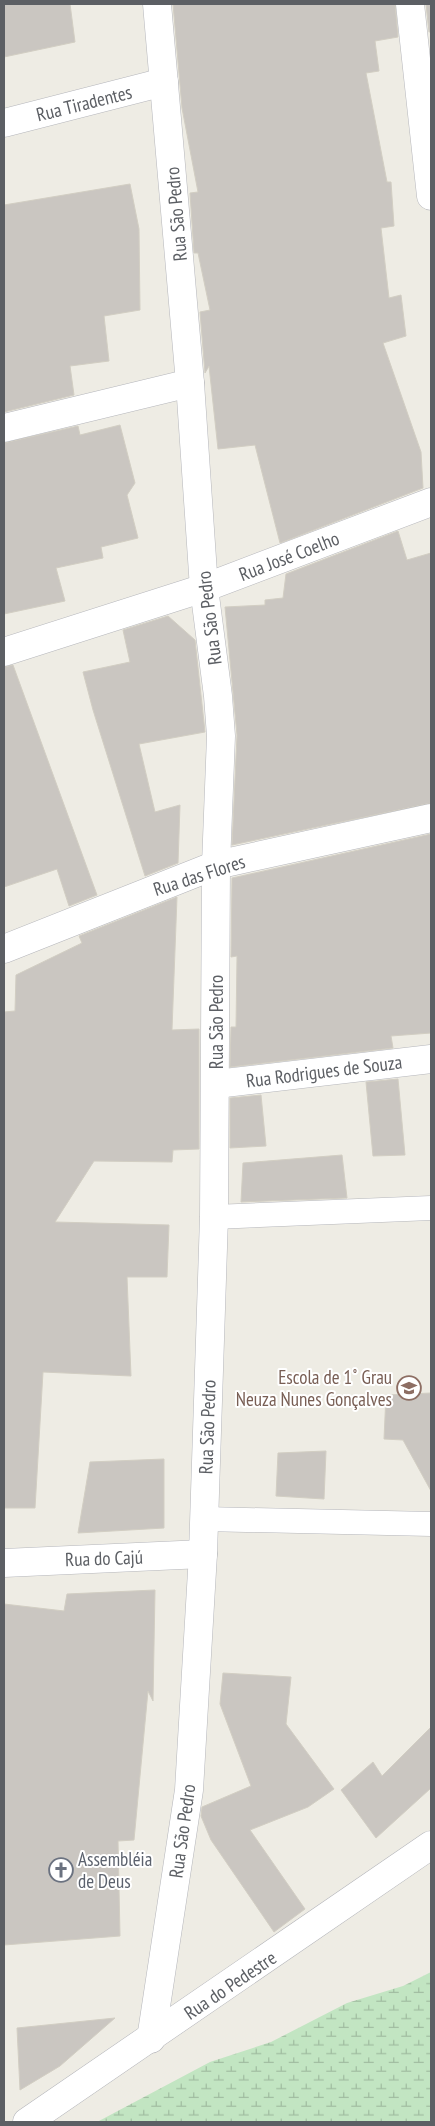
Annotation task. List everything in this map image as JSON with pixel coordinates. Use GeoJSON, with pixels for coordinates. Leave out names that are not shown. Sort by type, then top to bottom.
{"type":"FeatureCollection","features":[{"type":"Feature","properties":{"kind":"street","name":"Rua São Pedro"},"geometry":{"type":"LineString","coordinates":[[151,2039],[189,1790],[203,1554],[214,1217],[216,865],[221,736],[204,588],[190,383],[156,4]]}},
{"type":"Feature","properties":{"kind":"street"},"geometry":{"type":"LineString","coordinates":[[410,4],[431,196]]}},
{"type":"Feature","properties":{"kind":"street","name":"Rua Tiradentes"},"geometry":{"type":"LineString","coordinates":[[4,123],[164,82]]}},
{"type":"Feature","properties":{"kind":"street"},"geometry":{"type":"LineString","coordinates":[[4,428],[190,383]]}},
{"type":"Feature","properties":{"kind":"street","name":"Rua José Coelho"},"geometry":{"type":"LineString","coordinates":[[4,652],[204,588],[431,502]]}},
{"type":"Feature","properties":{"kind":"street","name":"Rua das Flores"},"geometry":{"type":"LineString","coordinates":[[4,949],[216,865],[431,818]]}},
{"type":"Feature","properties":{"kind":"street","name":"Rua Rodrigues de Souza"},"geometry":{"type":"LineString","coordinates":[[216,1084],[431,1059]]}},
{"type":"Feature","properties":{"kind":"street","name":"Rua do Cajú"},"geometry":{"type":"LineString","coordinates":[[4,1562],[203,1554]]}},
{"type":"Feature","properties":{"kind":"street","name":"Rua do Pedestre"},"geometry":{"type":"LineString","coordinates":[[27,2122],[151,2039],[431,1844]]}},
{"type":"Feature","properties":{"kind":"lane"},"geometry":{"type":"LineString","coordinates":[[214,1217],[431,1208]]}},
{"type":"Feature","properties":{"kind":"lane"},"geometry":{"type":"LineString","coordinates":[[204,1519],[431,1524]]}},
{"type":"Feature","properties":{"kind":"green space"},"geometry":{"type":"Polygon","coordinates":[[[431,1972],[431,2122],[97,2122],[210,2062],[271,2042],[347,2003],[403,1986],[431,1972]]]}},
{"type":"Feature","properties":{"kind":"building"},"geometry":{"type":"Polygon","coordinates":[[[4,4],[70,4],[75,42],[4,57],[4,4]]]}},
{"type":"Feature","properties":{"kind":"building"},"geometry":{"type":"Polygon","coordinates":[[[173,4],[395,4],[398,37],[375,41],[379,71],[366,73],[387,182],[391,182],[394,226],[381,228],[389,298],[401,295],[406,336],[383,343],[421,452],[423,488],[280,543],[255,445],[218,449],[209,366],[205,373],[200,312],[210,310],[198,253],[194,253],[190,193],[198,192],[182,108],[173,4]]]}},
{"type":"Feature","properties":{"kind":"building"},"geometry":{"type":"Polygon","coordinates":[[[426,4],[431,4],[431,32],[429,32],[426,4]]]}},
{"type":"Feature","properties":{"kind":"building"},"geometry":{"type":"Polygon","coordinates":[[[130,184],[139,229],[140,310],[104,316],[109,361],[70,366],[74,395],[4,412],[4,205],[130,184]]]}},
{"type":"Feature","properties":{"kind":"building"},"geometry":{"type":"Polygon","coordinates":[[[120,425],[135,483],[127,495],[138,538],[101,547],[103,558],[56,568],[65,601],[4,614],[4,443],[78,426],[80,435],[120,425]]]}},
{"type":"Feature","properties":{"kind":"building"},"geometry":{"type":"Polygon","coordinates":[[[398,531],[407,560],[431,553],[431,803],[232,845],[237,735],[225,607],[265,605],[265,600],[283,598],[286,574],[398,531]]]}},
{"type":"Feature","properties":{"kind":"building"},"geometry":{"type":"Polygon","coordinates":[[[168,616],[195,640],[205,732],[139,744],[155,812],[180,805],[178,863],[145,876],[83,672],[130,662],[123,630],[168,616]]]}},
{"type":"Feature","properties":{"kind":"building"},"geometry":{"type":"Polygon","coordinates":[[[13,665],[97,895],[69,906],[57,869],[4,887],[4,667],[13,665]]]}},
{"type":"Feature","properties":{"kind":"building"},"geometry":{"type":"Polygon","coordinates":[[[431,834],[431,1033],[391,1036],[393,1048],[230,1067],[231,1027],[236,1027],[237,956],[231,957],[232,878],[431,834]]]}},
{"type":"Feature","properties":{"kind":"building"},"geometry":{"type":"Polygon","coordinates":[[[177,897],[172,1030],[199,1029],[199,1149],[173,1150],[172,1162],[94,1161],[55,1222],[169,1225],[167,1277],[127,1277],[131,1376],[43,1372],[35,1508],[4,1508],[4,1012],[15,1011],[16,975],[82,943],[79,936],[177,897]]]}},
{"type":"Feature","properties":{"kind":"building"},"geometry":{"type":"Polygon","coordinates":[[[398,1079],[405,1155],[373,1156],[366,1082],[398,1079]]]}},
{"type":"Feature","properties":{"kind":"building"},"geometry":{"type":"Polygon","coordinates":[[[261,1095],[266,1146],[230,1148],[230,1098],[261,1095]]]}},
{"type":"Feature","properties":{"kind":"building"},"geometry":{"type":"Polygon","coordinates":[[[342,1155],[347,1198],[241,1202],[243,1163],[342,1155]]]}},
{"type":"Feature","properties":{"kind":"building"},"geometry":{"type":"Polygon","coordinates":[[[431,1393],[431,1491],[403,1440],[384,1439],[386,1395],[431,1393]]]}},
{"type":"Feature","properties":{"kind":"building"},"geometry":{"type":"Polygon","coordinates":[[[326,1451],[324,1499],[276,1496],[278,1453],[326,1451]]]}},
{"type":"Feature","properties":{"kind":"building"},"geometry":{"type":"Polygon","coordinates":[[[164,1459],[164,1528],[78,1533],[90,1462],[164,1459]]]}},
{"type":"Feature","properties":{"kind":"building"},"geometry":{"type":"Polygon","coordinates":[[[155,1590],[153,1701],[148,1691],[134,1840],[118,1841],[120,1936],[4,1945],[4,1604],[64,1611],[67,1594],[155,1590]]]}},
{"type":"Feature","properties":{"kind":"building"},"geometry":{"type":"Polygon","coordinates":[[[223,1673],[291,1677],[286,1724],[334,1789],[308,1807],[250,1830],[305,1909],[274,1932],[211,1840],[201,1816],[202,1807],[251,1786],[220,1704],[223,1673]]]}},
{"type":"Feature","properties":{"kind":"building"},"geometry":{"type":"Polygon","coordinates":[[[431,1727],[431,1788],[376,1838],[341,1790],[373,1762],[382,1776],[431,1727]]]}},
{"type":"Feature","properties":{"kind":"building"},"geometry":{"type":"Polygon","coordinates":[[[115,2018],[60,2066],[20,2090],[17,2028],[115,2018]]]}},
{"type":"Feature","properties":{"kind":"place","name":"Escola de 1˚ Grau Neuza Nunes Gonçalves"},"geometry":{"type":"Point","coordinates":[409,1388]}},
{"type":"Feature","properties":{"kind":"place","name":"Assembléia de Deus"},"geometry":{"type":"Point","coordinates":[61,1870]}}]}
